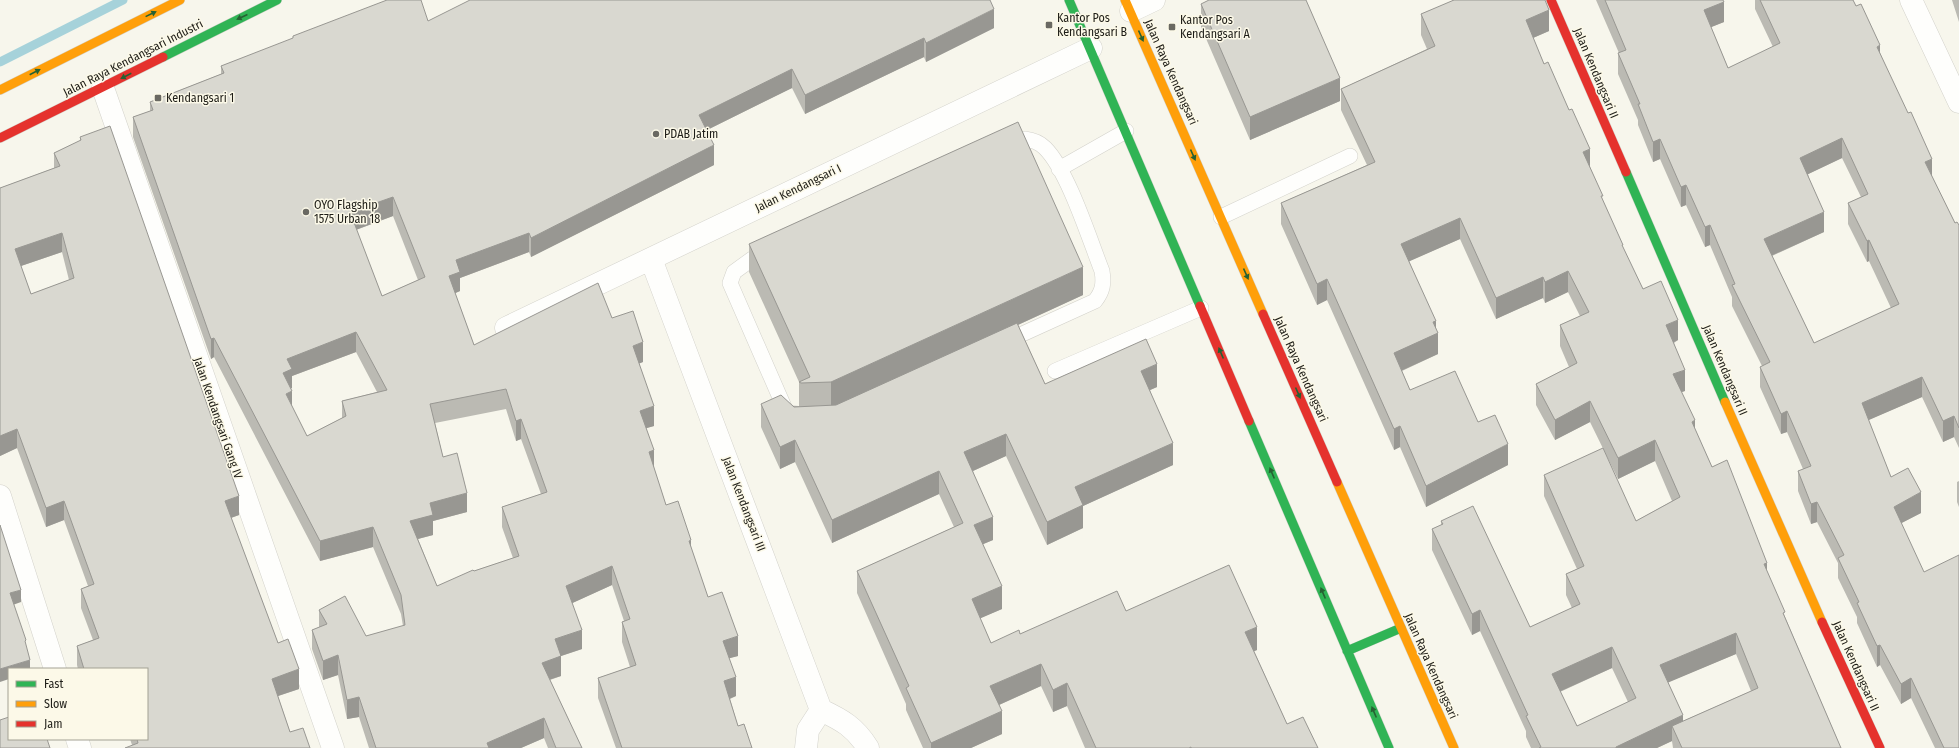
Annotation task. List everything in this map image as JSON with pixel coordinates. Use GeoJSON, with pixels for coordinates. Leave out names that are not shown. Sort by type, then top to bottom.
{"type":"FeatureCollection","features":[{"type":"Feature","properties":{"kind":"main road"},"geometry":{"type":"LineString","coordinates":[[0,90],[180,0]]}},
{"type":"Feature","properties":{"kind":"main road","name":"Jalan Raya Kendangsari Industri"},"geometry":{"type":"LineString","coordinates":[[0,138],[277,0]]}},
{"type":"Feature","properties":{"kind":"main road"},"geometry":{"type":"LineString","coordinates":[[1069,0],[1091,48],[1389,748]]}},
{"type":"Feature","properties":{"kind":"main road","name":"Jalan Kendangsari II"},"geometry":{"type":"LineString","coordinates":[[1551,0],[1783,535],[1880,748]]}},
{"type":"Feature","properties":{"kind":"main road","name":"Jalan Raya Kendangsari"},"geometry":{"type":"LineString","coordinates":[[1128,6],[1454,748]]}},
{"type":"Feature","properties":{"kind":"main road"},"geometry":{"type":"LineString","coordinates":[[1348,651],[1401,628]]}},
{"type":"Feature","properties":{"kind":"street"},"geometry":{"type":"LineString","coordinates":[[1128,6],[1154,0]]}},
{"type":"Feature","properties":{"kind":"street"},"geometry":{"type":"LineString","coordinates":[[1911,0],[1959,102]]}},
{"type":"Feature","properties":{"kind":"street","name":"Jalan Kendangsari I"},"geometry":{"type":"LineString","coordinates":[[506,328],[1091,48]]}},
{"type":"Feature","properties":{"kind":"street","name":"Jalan Kendangsari Gang IV"},"geometry":{"type":"LineString","coordinates":[[103,88],[333,748]]}},
{"type":"Feature","properties":{"kind":"street","name":"Jalan Kendangsari III"},"geometry":{"type":"LineString","coordinates":[[651,259],[821,710]]}},
{"type":"Feature","properties":{"kind":"street"},"geometry":{"type":"LineString","coordinates":[[0,496],[55,668]]}},
{"type":"Feature","properties":{"kind":"street"},"geometry":{"type":"LineString","coordinates":[[806,748],[808,730],[821,710],[841,719],[859,734],[868,748]]}},
{"type":"Feature","properties":{"kind":"lane"},"geometry":{"type":"LineString","coordinates":[[1060,169],[1126,131]]}},
{"type":"Feature","properties":{"kind":"lane"},"geometry":{"type":"LineString","coordinates":[[1025,139],[1035,141],[1045,148],[1060,169],[1102,271],[1104,282],[1101,293],[1095,301],[833,420],[797,421],[785,409],[730,283],[734,272],[752,259],[1004,145],[1025,139]]}},
{"type":"Feature","properties":{"kind":"lane"},"geometry":{"type":"LineString","coordinates":[[1221,217],[1350,156]]}},
{"type":"Feature","properties":{"kind":"lane"},"geometry":{"type":"LineString","coordinates":[[1055,371],[1201,308]]}},
{"type":"Feature","properties":{"kind":"building"},"geometry":{"type":"Polygon","coordinates":[[[387,0],[421,0],[428,21],[470,0],[990,0],[994,9],[926,43],[924,38],[805,95],[792,69],[699,115],[714,145],[531,238],[529,233],[456,260],[460,272],[449,276],[474,345],[598,283],[612,318],[633,311],[643,342],[633,346],[654,406],[640,411],[654,450],[649,452],[666,505],[678,501],[691,540],[689,541],[708,597],[722,592],[738,636],[723,641],[736,677],[724,681],[738,726],[744,724],[752,748],[622,748],[598,678],[636,665],[622,622],[630,619],[612,566],[566,586],[582,630],[555,639],[561,656],[542,663],[582,748],[556,748],[544,718],[487,743],[489,748],[376,748],[359,697],[347,700],[338,655],[323,661],[312,630],[327,624],[319,610],[345,596],[366,636],[405,625],[401,595],[373,527],[320,541],[214,338],[211,339],[133,117],[153,110],[150,102],[224,73],[221,66],[293,38],[293,36],[387,0]],[[393,197],[350,212],[382,296],[425,277],[393,197]],[[356,332],[287,359],[292,369],[283,373],[292,391],[286,394],[307,436],[346,416],[342,401],[387,390],[356,332]],[[506,389],[430,404],[443,457],[457,453],[467,493],[430,503],[433,515],[410,521],[437,586],[473,570],[474,571],[519,556],[502,507],[547,492],[521,419],[516,421],[506,389]]]}},
{"type":"Feature","properties":{"kind":"building"},"geometry":{"type":"Polygon","coordinates":[[[1209,0],[1306,0],[1340,78],[1250,117],[1201,4],[1209,0]]]}},
{"type":"Feature","properties":{"kind":"building"},"geometry":{"type":"Polygon","coordinates":[[[1454,0],[1545,0],[1549,10],[1526,20],[1544,64],[1548,62],[1569,110],[1572,109],[1590,149],[1583,152],[1603,196],[1601,196],[1622,245],[1643,289],[1661,281],[1678,320],[1666,325],[1685,370],[1673,374],[1695,420],[1692,422],[1712,467],[1727,460],[1767,563],[1764,564],[1785,612],[1783,613],[1841,748],[1682,748],[1672,726],[1758,688],[1736,633],[1660,665],[1683,715],[1616,748],[1539,748],[1541,747],[1526,716],[1528,715],[1480,610],[1472,614],[1432,529],[1443,524],[1441,521],[1473,506],[1530,627],[1580,604],[1566,574],[1584,566],[1544,475],[1603,448],[1636,521],[1680,497],[1655,440],[1618,458],[1590,401],[1555,420],[1536,384],[1577,363],[1560,325],[1589,312],[1568,271],[1545,282],[1543,277],[1496,298],[1460,218],[1401,244],[1436,321],[1433,322],[1438,333],[1394,353],[1410,390],[1455,371],[1478,422],[1495,415],[1508,444],[1426,486],[1400,426],[1394,429],[1327,279],[1317,284],[1281,203],[1375,162],[1341,89],[1435,46],[1421,14],[1454,0]],[[1612,647],[1552,674],[1577,726],[1636,698],[1612,647]]]}},
{"type":"Feature","properties":{"kind":"building"},"geometry":{"type":"Polygon","coordinates":[[[1605,0],[1723,0],[1724,2],[1704,10],[1728,68],[1780,43],[1760,0],[1853,0],[1856,6],[1861,4],[1880,45],[1877,47],[1908,113],[1911,112],[1932,159],[1925,162],[1955,223],[1957,222],[1959,225],[1959,428],[1954,416],[1943,421],[1922,377],[1862,403],[1891,477],[1908,468],[1921,492],[1894,507],[1924,572],[1959,555],[1959,748],[1944,748],[1911,678],[1901,684],[1880,645],[1877,646],[1857,603],[1859,602],[1838,558],[1844,555],[1817,502],[1811,504],[1798,471],[1811,466],[1787,411],[1781,414],[1760,367],[1770,362],[1732,285],[1735,284],[1710,225],[1705,227],[1686,185],[1681,187],[1660,139],[1653,142],[1638,104],[1640,104],[1618,53],[1626,50],[1605,0]],[[1842,138],[1800,158],[1824,212],[1764,239],[1814,343],[1899,304],[1869,240],[1867,241],[1848,203],[1868,194],[1842,138]]]}},
{"type":"Feature","properties":{"kind":"building"},"geometry":{"type":"Polygon","coordinates":[[[1018,122],[1083,267],[831,382],[799,382],[810,377],[749,244],[1018,122]]]}},
{"type":"Feature","properties":{"kind":"building"},"geometry":{"type":"Polygon","coordinates":[[[110,126],[239,496],[225,501],[278,643],[288,639],[299,669],[272,679],[290,732],[303,728],[310,748],[125,748],[138,743],[137,740],[148,740],[148,668],[84,668],[77,646],[99,638],[81,589],[94,584],[64,501],[46,508],[17,429],[0,436],[0,188],[60,166],[54,153],[81,140],[80,137],[110,126]],[[62,233],[15,249],[31,294],[74,278],[62,233]]]}},
{"type":"Feature","properties":{"kind":"building"},"geometry":{"type":"Polygon","coordinates":[[[1017,323],[1045,384],[1146,339],[1157,364],[1141,371],[1173,443],[1075,487],[1083,505],[1047,522],[1006,434],[964,452],[993,517],[974,525],[1002,586],[972,599],[991,643],[1019,630],[1020,634],[1117,591],[1126,611],[1229,565],[1257,627],[1245,632],[1287,724],[1303,717],[1318,748],[1096,748],[1067,683],[1053,690],[1041,664],[990,686],[1002,711],[931,743],[906,688],[909,686],[857,571],[963,523],[939,471],[832,520],[795,440],[780,447],[761,404],[781,395],[794,407],[836,405],[1017,323]]]}},
{"type":"Feature","properties":{"kind":"building"},"geometry":{"type":"Polygon","coordinates":[[[0,525],[21,590],[10,593],[26,640],[30,660],[0,669],[0,525]]]}},
{"type":"Feature","properties":{"kind":"building"},"geometry":{"type":"Polygon","coordinates":[[[8,717],[8,740],[47,740],[50,748],[0,748],[0,720],[8,717]]]}},
{"type":"Feature","properties":{"kind":"waterway"},"geometry":{"type":"LineString","coordinates":[[0,62],[123,0]]}},
{"type":"Feature","properties":{"kind":"traffic: fast"},"geometry":{"type":"LineString","coordinates":[[163,57],[277,0]]}},
{"type":"Feature","properties":{"kind":"traffic: fast"},"geometry":{"type":"LineString","coordinates":[[1069,0],[1200,306]]}},
{"type":"Feature","properties":{"kind":"traffic: fast"},"geometry":{"type":"LineString","coordinates":[[1626,172],[1725,402]]}},
{"type":"Feature","properties":{"kind":"traffic: fast"},"geometry":{"type":"LineString","coordinates":[[1249,421],[1389,748]]}},
{"type":"Feature","properties":{"kind":"traffic: fast"},"geometry":{"type":"LineString","coordinates":[[1347,651],[1401,628]]}},
{"type":"Feature","properties":{"kind":"traffic: slow"},"geometry":{"type":"LineString","coordinates":[[0,90],[180,0]]}},
{"type":"Feature","properties":{"kind":"traffic: slow"},"geometry":{"type":"LineString","coordinates":[[1125,0],[1263,314]]}},
{"type":"Feature","properties":{"kind":"traffic: slow"},"geometry":{"type":"LineString","coordinates":[[1725,402],[1822,622]]}},
{"type":"Feature","properties":{"kind":"traffic: slow"},"geometry":{"type":"LineString","coordinates":[[1337,482],[1454,748]]}},
{"type":"Feature","properties":{"kind":"traffic: jam"},"geometry":{"type":"LineString","coordinates":[[1551,0],[1626,172]]}},
{"type":"Feature","properties":{"kind":"traffic: jam"},"geometry":{"type":"LineString","coordinates":[[0,138],[163,57]]}},
{"type":"Feature","properties":{"kind":"traffic: jam"},"geometry":{"type":"LineString","coordinates":[[1200,306],[1249,421]]}},
{"type":"Feature","properties":{"kind":"traffic: jam"},"geometry":{"type":"LineString","coordinates":[[1263,314],[1337,482]]}},
{"type":"Feature","properties":{"kind":"traffic: jam"},"geometry":{"type":"LineString","coordinates":[[1822,622],[1880,748]]}},
{"type":"Feature","properties":{"kind":"place","name":"Kantor Pos Kendangsari B"},"geometry":{"type":"Point","coordinates":[1049,25]}},
{"type":"Feature","properties":{"kind":"place","name":"Kantor Pos Kendangsari A"},"geometry":{"type":"Point","coordinates":[1172,27]}},
{"type":"Feature","properties":{"kind":"place","name":"Kendangsari 1"},"geometry":{"type":"Point","coordinates":[158,98]}},
{"type":"Feature","properties":{"kind":"place","name":"PDAB Jatim"},"geometry":{"type":"Point","coordinates":[656,134]}},
{"type":"Feature","properties":{"kind":"place","name":"OYO Flagship 1575 Urban 18"},"geometry":{"type":"Point","coordinates":[306,212]}}]}
